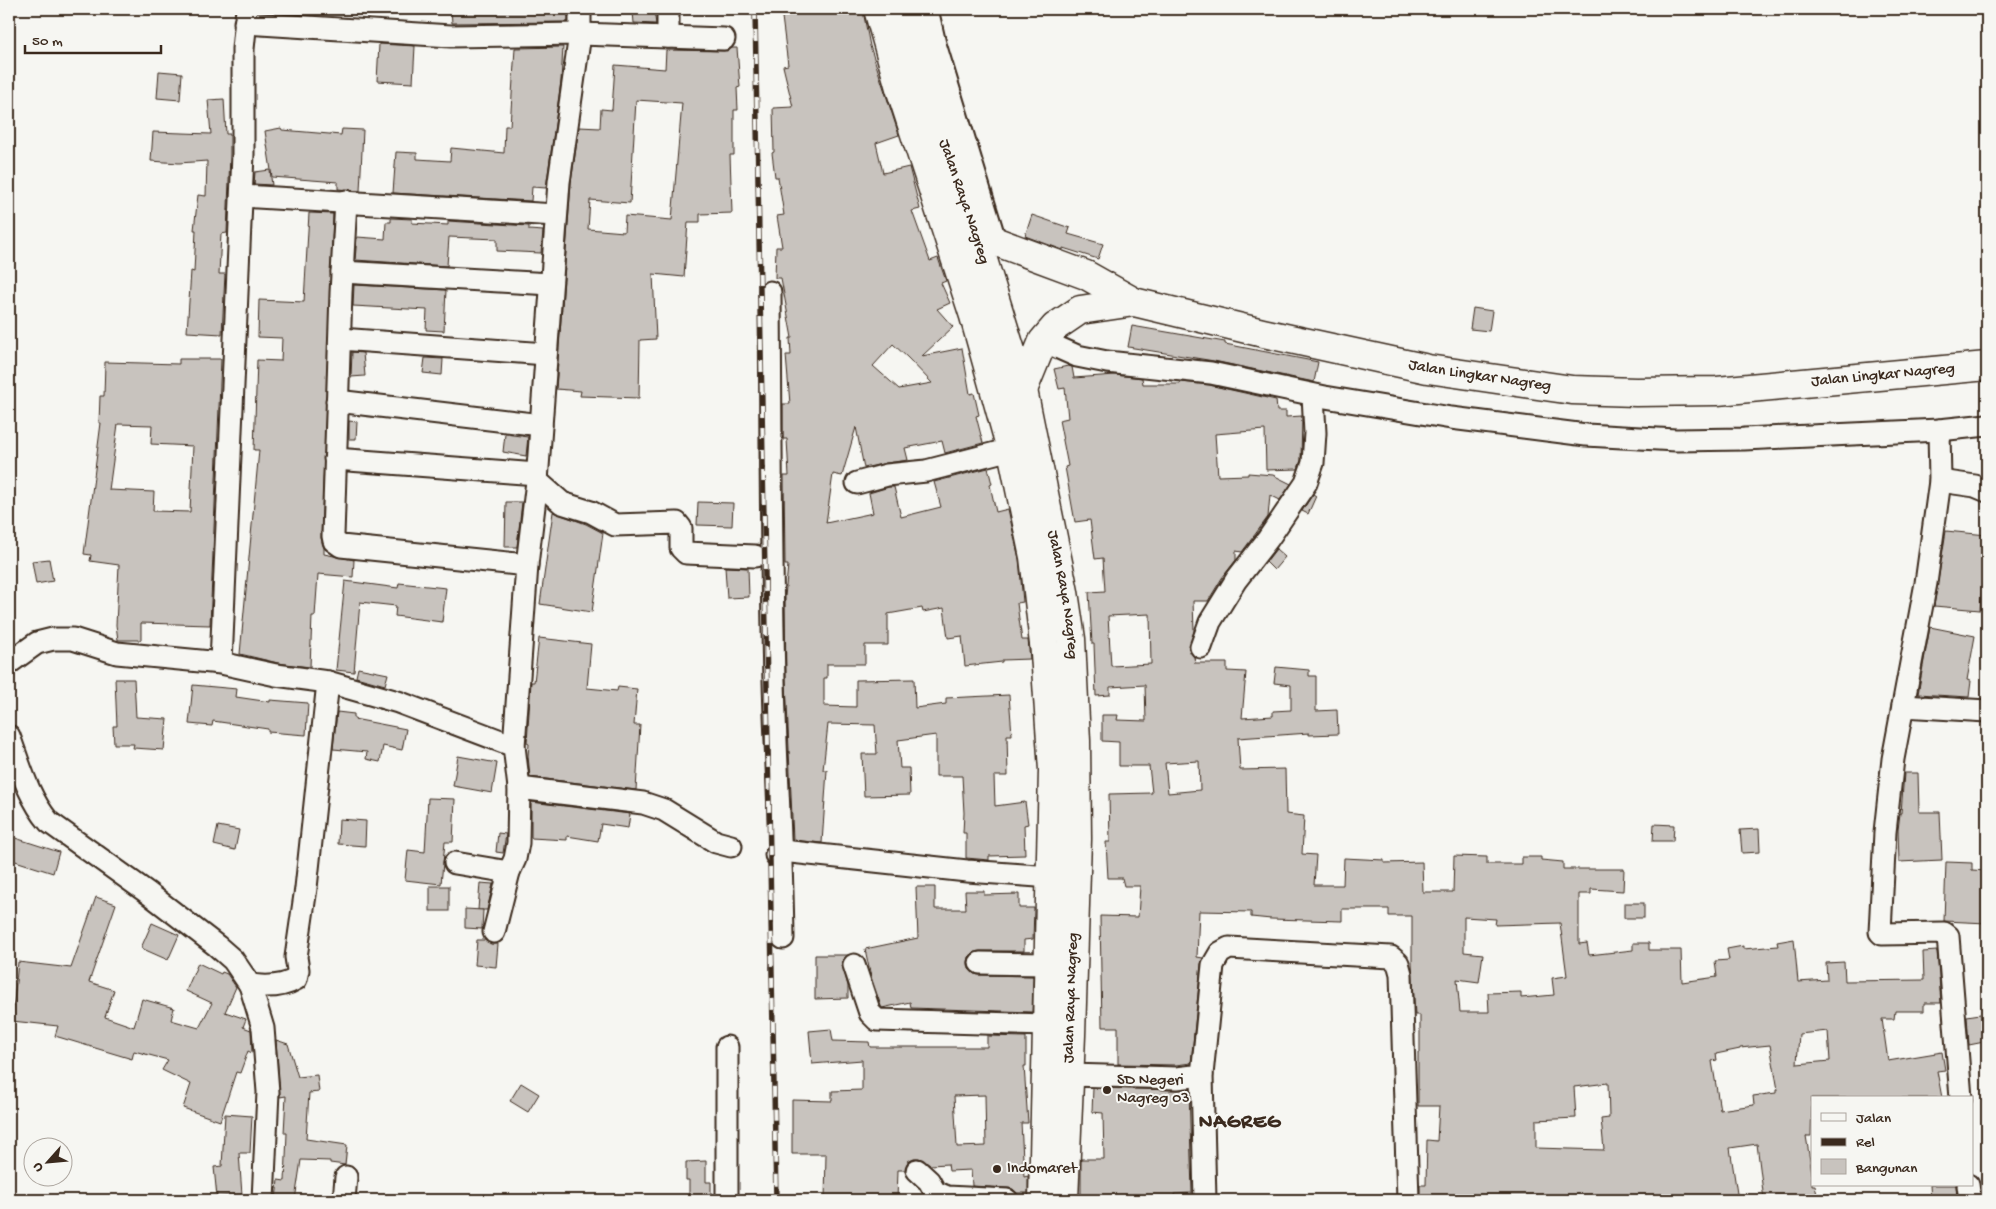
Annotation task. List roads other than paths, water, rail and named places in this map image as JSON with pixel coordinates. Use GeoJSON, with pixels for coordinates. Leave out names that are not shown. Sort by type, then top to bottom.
{"type":"FeatureCollection","features":[{"type":"Feature","properties":{"kind":"highway","name":"Jalan Raya Nagreg"},"geometry":{"type":"LineString","coordinates":[[878,9],[905,106],[974,316],[1011,449],[1034,557],[1053,770],[1042,1200]]}},
{"type":"Feature","properties":{"kind":"highway","name":"Jalan Raya Nagreg"},"geometry":{"type":"LineString","coordinates":[[904,9],[923,83],[985,237],[1023,390],[1064,592],[1071,639],[1076,741],[1077,840],[1064,1200]]}},
{"type":"Feature","properties":{"kind":"highway"},"geometry":{"type":"LineString","coordinates":[[985,237],[1086,275],[1134,302]]}},
{"type":"Feature","properties":{"kind":"highway","name":"Jalan Lingkar Nagreg"},"geometry":{"type":"LineString","coordinates":[[1023,390],[1044,340],[1056,327],[1080,310],[1134,302],[1263,333],[1428,369],[1572,390],[1636,392],[1717,391],[1987,366]]}},
{"type":"Feature","properties":{"kind":"street"},"geometry":{"type":"LineString","coordinates":[[494,932],[518,843],[519,788],[514,746],[527,565],[537,477],[559,182],[580,34],[580,9]]}},
{"type":"Feature","properties":{"kind":"street"},"geometry":{"type":"LineString","coordinates":[[668,9],[668,37]]}},
{"type":"Feature","properties":{"kind":"street"},"geometry":{"type":"LineString","coordinates":[[927,9],[985,237]]}},
{"type":"Feature","properties":{"kind":"street"},"geometry":{"type":"LineString","coordinates":[[221,663],[242,196],[246,16],[451,36],[580,34],[724,39]]}},
{"type":"Feature","properties":{"kind":"street"},"geometry":{"type":"LineString","coordinates":[[242,196],[556,215]]}},
{"type":"Feature","properties":{"kind":"street"},"geometry":{"type":"LineString","coordinates":[[346,201],[333,536],[337,544],[341,546],[527,565]]}},
{"type":"Feature","properties":{"kind":"street"},"geometry":{"type":"LineString","coordinates":[[342,272],[551,284]]}},
{"type":"Feature","properties":{"kind":"street"},"geometry":{"type":"LineString","coordinates":[[770,292],[765,556],[776,736],[783,938]]}},
{"type":"Feature","properties":{"kind":"street"},"geometry":{"type":"LineString","coordinates":[[340,339],[546,354]]}},
{"type":"Feature","properties":{"kind":"street"},"geometry":{"type":"LineString","coordinates":[[1044,340],[1077,356],[1107,362],[1211,373],[1313,395],[1451,418],[1586,434],[1668,439],[1744,439],[1939,430],[1987,425]]}},
{"type":"Feature","properties":{"kind":"street"},"geometry":{"type":"LineString","coordinates":[[1201,646],[1210,622],[1236,580],[1268,539],[1306,483],[1313,463],[1315,433],[1313,395]]}},
{"type":"Feature","properties":{"kind":"street"},"geometry":{"type":"LineString","coordinates":[[337,401],[540,425]]}},
{"type":"Feature","properties":{"kind":"street"},"geometry":{"type":"LineString","coordinates":[[1939,430],[1940,480],[1926,583],[1893,759],[1885,832],[1880,932],[1882,934],[1944,933],[1948,936],[1961,1096]]}},
{"type":"Feature","properties":{"kind":"street"},"geometry":{"type":"LineString","coordinates":[[857,483],[887,475],[926,471],[1011,449]]}},
{"type":"Feature","properties":{"kind":"street"},"geometry":{"type":"LineString","coordinates":[[335,459],[537,477],[562,504],[591,512],[615,525],[677,523],[681,528],[681,548],[686,553],[765,556]]}},
{"type":"Feature","properties":{"kind":"street"},"geometry":{"type":"LineString","coordinates":[[1940,480],[1987,491]]}},
{"type":"Feature","properties":{"kind":"street"},"geometry":{"type":"LineString","coordinates":[[9,664],[37,643],[53,639],[72,639],[117,653],[221,663],[276,675],[328,682],[398,702],[514,746]]}},
{"type":"Feature","properties":{"kind":"street"},"geometry":{"type":"LineString","coordinates":[[250,985],[274,986],[289,983],[296,979],[298,970],[296,957],[306,888],[328,682]]}},
{"type":"Feature","properties":{"kind":"street"},"geometry":{"type":"LineString","coordinates":[[1904,706],[1987,712]]}},
{"type":"Feature","properties":{"kind":"street"},"geometry":{"type":"LineString","coordinates":[[9,736],[28,790],[49,822],[148,893],[217,946],[233,960],[250,985],[263,1028],[268,1092],[264,1200]]}},
{"type":"Feature","properties":{"kind":"street"},"geometry":{"type":"LineString","coordinates":[[519,788],[643,803],[664,810],[716,842],[731,846]]}},
{"type":"Feature","properties":{"kind":"street"},"geometry":{"type":"LineString","coordinates":[[779,853],[1051,877]]}},
{"type":"Feature","properties":{"kind":"street"},"geometry":{"type":"LineString","coordinates":[[455,863],[509,872]]}},
{"type":"Feature","properties":{"kind":"street"},"geometry":{"type":"LineString","coordinates":[[1205,1200],[1202,1075],[1213,965],[1220,953],[1229,948],[1391,956],[1398,963],[1401,974],[1408,1200]]}},
{"type":"Feature","properties":{"kind":"street"},"geometry":{"type":"LineString","coordinates":[[980,963],[1049,964]]}},
{"type":"Feature","properties":{"kind":"street"},"geometry":{"type":"LineString","coordinates":[[854,965],[870,1013],[877,1020],[1047,1025]]}},
{"type":"Feature","properties":{"kind":"street"},"geometry":{"type":"LineString","coordinates":[[727,1047],[727,1200]]}},
{"type":"Feature","properties":{"kind":"street"},"geometry":{"type":"LineString","coordinates":[[1070,1075],[1177,1078],[1202,1075]]}},
{"type":"Feature","properties":{"kind":"street"},"geometry":{"type":"LineString","coordinates":[[917,1170],[929,1181],[934,1192],[947,1198],[1007,1200]]}},
{"type":"Feature","properties":{"kind":"street"},"geometry":{"type":"LineString","coordinates":[[344,1200],[346,1177]]}},
{"type":"Feature","properties":{"kind":"street"},"geometry":{"type":"LineString","coordinates":[[1968,1186],[1970,1200]]}},
{"type":"Feature","properties":{"kind":"railway"},"geometry":{"type":"LineString","coordinates":[[755,9],[776,1200]]}},
{"type":"Feature","properties":{"kind":"place","name":"SD Negeri Nagreg 03"},"geometry":{"type":"Point","coordinates":[1107,1090]}},
{"type":"Feature","properties":{"kind":"place","name":"Indomaret"},"geometry":{"type":"Point","coordinates":[997,1169]}},
{"type":"Feature","properties":{"kind":"district","name":"NAGREG"},"geometry":{"type":"Point","coordinates":[1240,1123]}}]}
